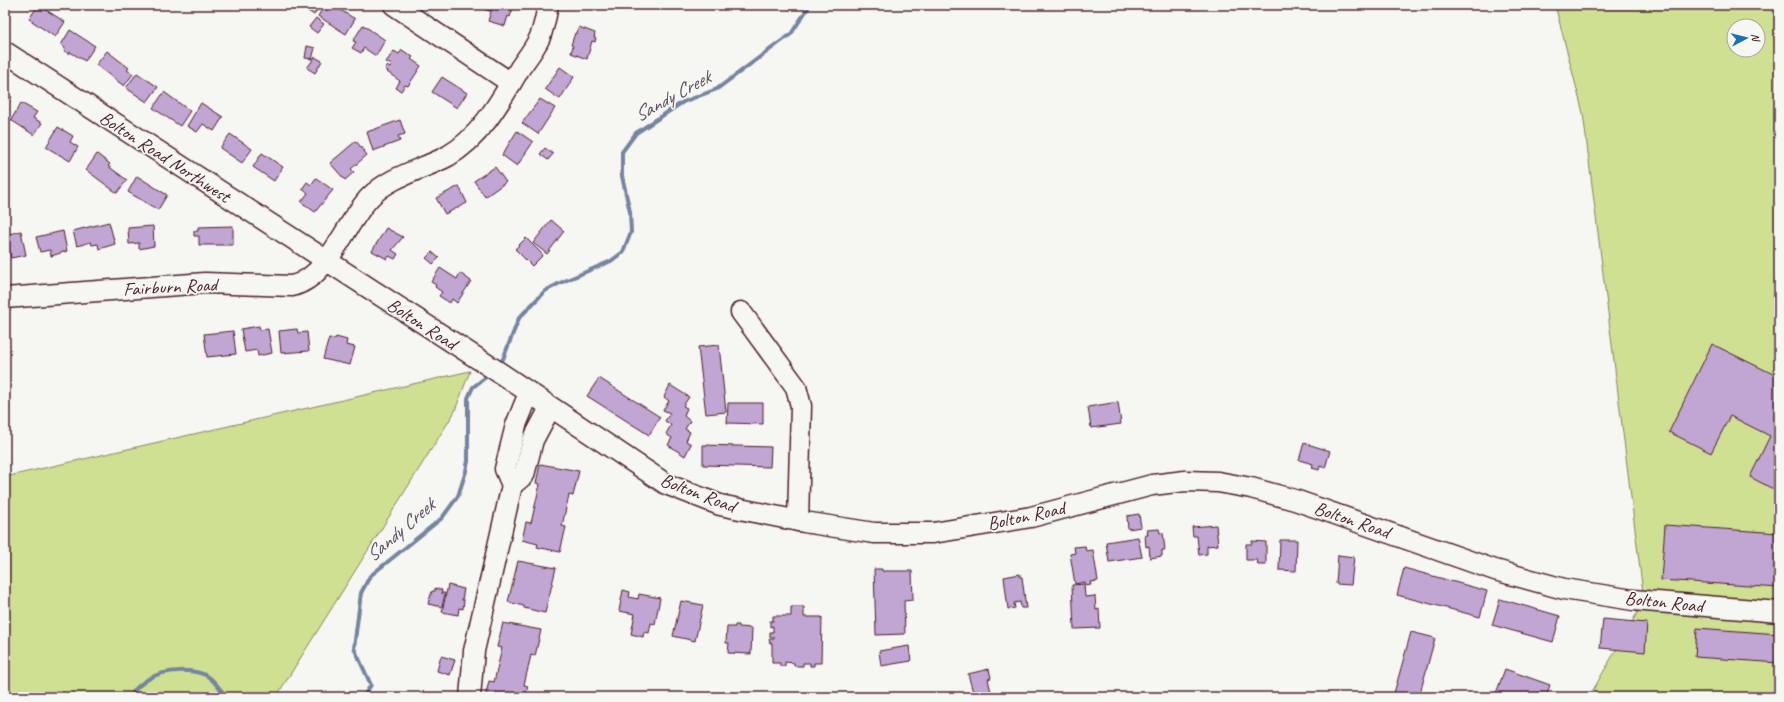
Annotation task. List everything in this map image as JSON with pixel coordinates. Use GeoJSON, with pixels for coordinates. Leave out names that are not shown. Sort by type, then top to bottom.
{"type":"FeatureCollection","features":[{"type":"Feature","properties":{"kind":"street"},"geometry":{"type":"LineString","coordinates":[[394,5],[511,83]]}},
{"type":"Feature","properties":{"kind":"street","name":"Fairburn Road"},"geometry":{"type":"LineString","coordinates":[[5,298],[206,284],[292,286],[302,283],[310,278],[326,261],[356,213],[371,196],[396,178],[447,156],[464,146],[481,128],[540,37],[546,20],[548,5]]}},
{"type":"Feature","properties":{"kind":"street","name":"Bolton Road Northwest"},"geometry":{"type":"LineString","coordinates":[[5,52],[326,261]]}},
{"type":"Feature","properties":{"kind":"street","name":"Bolton Road"},"geometry":{"type":"LineString","coordinates":[[326,261],[500,373],[550,408],[666,484],[720,505],[798,521],[874,534],[933,533],[1031,517],[1152,485],[1184,481],[1218,482],[1251,488],[1295,500],[1495,570],[1564,589],[1633,600],[1779,612]]}},
{"type":"Feature","properties":{"kind":"street"},"geometry":{"type":"LineString","coordinates":[[741,312],[796,387],[798,393],[801,406],[798,521]]}},
{"type":"Feature","properties":{"kind":"street"},"geometry":{"type":"LineString","coordinates":[[470,697],[474,651],[512,485],[505,469],[512,438],[522,406],[529,393]]}},
{"type":"Feature","properties":{"kind":"street"},"geometry":{"type":"LineString","coordinates":[[512,485],[524,475],[532,444],[550,408]]}},
{"type":"Feature","properties":{"kind":"street"},"geometry":{"type":"LineString","coordinates":[[512,438],[532,444]]}},
{"type":"Feature","properties":{"kind":"green space"},"geometry":{"type":"Polygon","coordinates":[[[1555,5],[1779,5],[1779,697],[1589,697],[1644,601],[1583,113],[1555,5]]]}},
{"type":"Feature","properties":{"kind":"green space"},"geometry":{"type":"Polygon","coordinates":[[[470,371],[454,413],[276,697],[5,697],[5,477],[470,371]]]}},
{"type":"Feature","properties":{"kind":"building"},"geometry":{"type":"Polygon","coordinates":[[[299,5],[320,5],[314,15],[299,5]]]}},
{"type":"Feature","properties":{"kind":"building"},"geometry":{"type":"Polygon","coordinates":[[[325,5],[333,8],[334,6],[355,19],[346,34],[318,16],[325,5]]]}},
{"type":"Feature","properties":{"kind":"building"},"geometry":{"type":"Polygon","coordinates":[[[484,5],[491,5],[490,11],[483,9],[484,5]]]}},
{"type":"Feature","properties":{"kind":"building"},"geometry":{"type":"Polygon","coordinates":[[[493,5],[514,5],[505,26],[488,21],[493,5]]]}},
{"type":"Feature","properties":{"kind":"building"},"geometry":{"type":"Polygon","coordinates":[[[37,7],[42,10],[43,8],[65,22],[55,37],[29,19],[37,7]]]}},
{"type":"Feature","properties":{"kind":"building"},"geometry":{"type":"Polygon","coordinates":[[[316,18],[324,24],[317,33],[309,27],[316,18]]]}},
{"type":"Feature","properties":{"kind":"building"},"geometry":{"type":"Polygon","coordinates":[[[363,25],[385,40],[376,56],[364,48],[361,53],[352,48],[356,42],[353,41],[363,25]]]}},
{"type":"Feature","properties":{"kind":"building"},"geometry":{"type":"Polygon","coordinates":[[[579,27],[595,33],[595,42],[592,41],[587,59],[571,53],[573,46],[571,45],[575,33],[577,33],[579,27]]]}},
{"type":"Feature","properties":{"kind":"building"},"geometry":{"type":"Polygon","coordinates":[[[70,30],[95,46],[85,61],[70,52],[69,54],[64,51],[65,48],[61,45],[70,30]]]}},
{"type":"Feature","properties":{"kind":"building"},"geometry":{"type":"Polygon","coordinates":[[[307,46],[315,48],[312,59],[305,58],[307,46]]]}},
{"type":"Feature","properties":{"kind":"building"},"geometry":{"type":"Polygon","coordinates":[[[402,50],[413,57],[411,59],[421,66],[408,86],[405,85],[401,91],[396,88],[400,81],[385,69],[387,66],[390,68],[392,65],[386,62],[394,51],[399,54],[402,50]]]}},
{"type":"Feature","properties":{"kind":"building"},"geometry":{"type":"Polygon","coordinates":[[[107,51],[129,68],[127,70],[133,74],[124,86],[96,65],[107,51]]]}},
{"type":"Feature","properties":{"kind":"building"},"geometry":{"type":"Polygon","coordinates":[[[315,57],[322,61],[315,73],[307,68],[315,57]]]}},
{"type":"Feature","properties":{"kind":"building"},"geometry":{"type":"Polygon","coordinates":[[[560,67],[574,77],[560,99],[545,89],[560,67]]]}},
{"type":"Feature","properties":{"kind":"building"},"geometry":{"type":"Polygon","coordinates":[[[137,73],[158,87],[147,102],[126,88],[137,73]]]}},
{"type":"Feature","properties":{"kind":"building"},"geometry":{"type":"Polygon","coordinates":[[[442,77],[467,93],[457,108],[432,92],[442,77]]]}},
{"type":"Feature","properties":{"kind":"building"},"geometry":{"type":"Polygon","coordinates":[[[164,92],[190,111],[180,126],[153,108],[164,92]]]}},
{"type":"Feature","properties":{"kind":"building"},"geometry":{"type":"Polygon","coordinates":[[[5,93],[12,97],[5,109],[5,93]]]}},
{"type":"Feature","properties":{"kind":"building"},"geometry":{"type":"Polygon","coordinates":[[[540,99],[555,108],[538,134],[522,123],[540,99]]]}},
{"type":"Feature","properties":{"kind":"building"},"geometry":{"type":"Polygon","coordinates":[[[21,103],[37,112],[33,118],[42,123],[34,135],[11,120],[21,103]]]}},
{"type":"Feature","properties":{"kind":"building"},"geometry":{"type":"Polygon","coordinates":[[[201,103],[223,117],[214,131],[203,124],[197,132],[187,126],[201,103]]]}},
{"type":"Feature","properties":{"kind":"building"},"geometry":{"type":"Polygon","coordinates":[[[400,120],[405,134],[398,136],[400,141],[373,151],[367,132],[400,120]]]}},
{"type":"Feature","properties":{"kind":"building"},"geometry":{"type":"Polygon","coordinates":[[[58,127],[73,136],[70,142],[78,147],[70,161],[46,147],[58,127]]]}},
{"type":"Feature","properties":{"kind":"building"},"geometry":{"type":"Polygon","coordinates":[[[517,131],[533,142],[517,166],[502,155],[517,131]]]}},
{"type":"Feature","properties":{"kind":"building"},"geometry":{"type":"Polygon","coordinates":[[[230,134],[252,149],[242,163],[220,148],[230,134]]]}},
{"type":"Feature","properties":{"kind":"building"},"geometry":{"type":"Polygon","coordinates":[[[356,141],[367,155],[351,169],[354,172],[345,180],[330,163],[356,141]]]}},
{"type":"Feature","properties":{"kind":"building"},"geometry":{"type":"Polygon","coordinates":[[[545,148],[553,154],[548,160],[540,154],[545,148]]]}},
{"type":"Feature","properties":{"kind":"building"},"geometry":{"type":"Polygon","coordinates":[[[262,153],[283,167],[274,181],[253,167],[262,153]]]}},
{"type":"Feature","properties":{"kind":"building"},"geometry":{"type":"Polygon","coordinates":[[[97,154],[110,164],[108,166],[127,180],[117,193],[86,170],[97,154]]]}},
{"type":"Feature","properties":{"kind":"building"},"geometry":{"type":"Polygon","coordinates":[[[495,167],[506,182],[485,197],[474,181],[495,167]]]}},
{"type":"Feature","properties":{"kind":"building"},"geometry":{"type":"Polygon","coordinates":[[[137,176],[167,195],[158,210],[128,192],[137,176]]]}},
{"type":"Feature","properties":{"kind":"building"},"geometry":{"type":"Polygon","coordinates":[[[316,178],[333,190],[315,212],[301,202],[308,193],[302,189],[307,182],[311,185],[316,178]]]}},
{"type":"Feature","properties":{"kind":"building"},"geometry":{"type":"Polygon","coordinates":[[[459,186],[467,203],[445,214],[436,198],[459,186]]]}},
{"type":"Feature","properties":{"kind":"building"},"geometry":{"type":"Polygon","coordinates":[[[551,220],[564,231],[547,254],[533,243],[551,220]]]}},
{"type":"Feature","properties":{"kind":"building"},"geometry":{"type":"Polygon","coordinates":[[[109,222],[115,244],[99,249],[98,244],[92,245],[91,242],[77,246],[73,231],[109,222]]]}},
{"type":"Feature","properties":{"kind":"building"},"geometry":{"type":"Polygon","coordinates":[[[153,226],[154,246],[139,249],[139,243],[129,244],[128,228],[153,226]]]}},
{"type":"Feature","properties":{"kind":"building"},"geometry":{"type":"Polygon","coordinates":[[[233,226],[233,245],[199,245],[199,236],[194,236],[194,231],[198,231],[198,227],[233,226]]]}},
{"type":"Feature","properties":{"kind":"building"},"geometry":{"type":"Polygon","coordinates":[[[386,228],[403,237],[392,250],[398,254],[395,259],[389,256],[387,259],[372,251],[386,228]]]}},
{"type":"Feature","properties":{"kind":"building"},"geometry":{"type":"Polygon","coordinates":[[[21,231],[26,255],[11,258],[10,252],[5,254],[5,235],[21,231]]]}},
{"type":"Feature","properties":{"kind":"building"},"geometry":{"type":"Polygon","coordinates":[[[63,231],[67,251],[51,256],[50,250],[40,252],[36,237],[63,231]]]}},
{"type":"Feature","properties":{"kind":"building"},"geometry":{"type":"Polygon","coordinates":[[[526,238],[543,255],[532,266],[515,249],[526,238]]]}},
{"type":"Feature","properties":{"kind":"building"},"geometry":{"type":"Polygon","coordinates":[[[432,252],[439,258],[433,264],[426,258],[432,252]]]}},
{"type":"Feature","properties":{"kind":"building"},"geometry":{"type":"Polygon","coordinates":[[[440,268],[457,279],[460,273],[471,281],[457,303],[452,299],[450,303],[439,296],[442,292],[431,282],[440,268]]]}},
{"type":"Feature","properties":{"kind":"building"},"geometry":{"type":"Polygon","coordinates":[[[259,326],[260,330],[268,329],[272,353],[258,356],[257,350],[245,352],[241,329],[259,326]]]}},
{"type":"Feature","properties":{"kind":"building"},"geometry":{"type":"Polygon","coordinates":[[[297,329],[298,333],[307,332],[309,351],[281,353],[279,331],[297,329]]]}},
{"type":"Feature","properties":{"kind":"building"},"geometry":{"type":"Polygon","coordinates":[[[233,331],[236,354],[207,357],[204,334],[233,331]]]}},
{"type":"Feature","properties":{"kind":"building"},"geometry":{"type":"Polygon","coordinates":[[[336,337],[347,340],[346,345],[355,347],[350,365],[323,359],[329,338],[335,339],[336,337]]]}},
{"type":"Feature","properties":{"kind":"building"},"geometry":{"type":"Polygon","coordinates":[[[1712,344],[1779,377],[1779,492],[1750,477],[1770,436],[1730,416],[1711,453],[1669,432],[1712,344]]]}},
{"type":"Feature","properties":{"kind":"building"},"geometry":{"type":"Polygon","coordinates":[[[719,345],[726,412],[706,414],[698,347],[719,345]]]}},
{"type":"Feature","properties":{"kind":"building"},"geometry":{"type":"Polygon","coordinates":[[[599,378],[660,417],[649,435],[587,396],[599,378]]]}},
{"type":"Feature","properties":{"kind":"building"},"geometry":{"type":"Polygon","coordinates":[[[670,385],[689,397],[683,406],[687,408],[684,416],[690,421],[685,429],[690,432],[686,441],[691,444],[685,456],[668,445],[672,438],[666,434],[671,425],[665,421],[670,413],[663,410],[669,401],[664,397],[670,385]]]}},
{"type":"Feature","properties":{"kind":"building"},"geometry":{"type":"Polygon","coordinates":[[[1118,402],[1121,424],[1091,428],[1088,407],[1118,402]]]}},
{"type":"Feature","properties":{"kind":"building"},"geometry":{"type":"Polygon","coordinates":[[[728,403],[763,403],[763,424],[727,423],[728,403]]]}},
{"type":"Feature","properties":{"kind":"building"},"geometry":{"type":"Polygon","coordinates":[[[1304,443],[1330,451],[1325,468],[1320,466],[1319,470],[1312,468],[1313,464],[1299,460],[1304,443]]]}},
{"type":"Feature","properties":{"kind":"building"},"geometry":{"type":"Polygon","coordinates":[[[703,445],[771,447],[770,467],[703,465],[703,445]]]}},
{"type":"Feature","properties":{"kind":"building"},"geometry":{"type":"Polygon","coordinates":[[[540,464],[579,471],[573,496],[569,495],[562,526],[566,527],[560,552],[537,547],[538,544],[522,540],[526,522],[531,523],[540,484],[536,483],[540,464]]]}},
{"type":"Feature","properties":{"kind":"building"},"geometry":{"type":"Polygon","coordinates":[[[1139,514],[1141,527],[1128,529],[1127,516],[1139,514]]]}},
{"type":"Feature","properties":{"kind":"building"},"geometry":{"type":"Polygon","coordinates":[[[1216,525],[1218,545],[1207,546],[1207,554],[1199,555],[1197,536],[1193,536],[1192,527],[1216,525]]]}},
{"type":"Feature","properties":{"kind":"building"},"geometry":{"type":"Polygon","coordinates":[[[1665,525],[1779,533],[1779,588],[1661,580],[1665,525]]]}},
{"type":"Feature","properties":{"kind":"building"},"geometry":{"type":"Polygon","coordinates":[[[1159,529],[1160,533],[1163,533],[1165,550],[1162,550],[1162,556],[1150,558],[1149,546],[1146,547],[1145,535],[1148,535],[1147,530],[1159,529]]]}},
{"type":"Feature","properties":{"kind":"building"},"geometry":{"type":"Polygon","coordinates":[[[1138,537],[1142,557],[1109,562],[1106,542],[1138,537]]]}},
{"type":"Feature","properties":{"kind":"building"},"geometry":{"type":"Polygon","coordinates":[[[1280,540],[1297,540],[1296,571],[1279,570],[1280,540]]]}},
{"type":"Feature","properties":{"kind":"building"},"geometry":{"type":"Polygon","coordinates":[[[1252,541],[1266,542],[1266,565],[1258,565],[1257,560],[1246,560],[1246,544],[1252,544],[1252,541]]]}},
{"type":"Feature","properties":{"kind":"building"},"geometry":{"type":"Polygon","coordinates":[[[1085,546],[1086,551],[1093,550],[1098,581],[1090,582],[1091,585],[1086,586],[1085,582],[1075,584],[1070,554],[1075,553],[1074,547],[1085,546]]]}},
{"type":"Feature","properties":{"kind":"building"},"geometry":{"type":"Polygon","coordinates":[[[1338,555],[1354,557],[1351,585],[1336,584],[1338,555]]]}},
{"type":"Feature","properties":{"kind":"building"},"geometry":{"type":"Polygon","coordinates":[[[518,561],[556,568],[545,613],[508,602],[518,561]]]}},
{"type":"Feature","properties":{"kind":"building"},"geometry":{"type":"Polygon","coordinates":[[[1404,568],[1487,591],[1480,617],[1397,595],[1404,568]]]}},
{"type":"Feature","properties":{"kind":"building"},"geometry":{"type":"Polygon","coordinates":[[[874,569],[882,569],[882,571],[912,571],[913,600],[904,601],[905,634],[876,635],[874,569]]]}},
{"type":"Feature","properties":{"kind":"building"},"geometry":{"type":"Polygon","coordinates":[[[1020,574],[1020,577],[1022,577],[1026,608],[1021,608],[1020,602],[1014,603],[1015,608],[1008,609],[1004,577],[1020,574]]]}},
{"type":"Feature","properties":{"kind":"building"},"geometry":{"type":"Polygon","coordinates":[[[1084,584],[1085,597],[1095,596],[1096,610],[1099,609],[1100,628],[1074,629],[1072,585],[1084,584]]]}},
{"type":"Feature","properties":{"kind":"building"},"geometry":{"type":"Polygon","coordinates":[[[448,585],[464,589],[462,600],[464,600],[463,609],[459,608],[458,615],[442,612],[448,585]]]}},
{"type":"Feature","properties":{"kind":"building"},"geometry":{"type":"Polygon","coordinates":[[[435,588],[442,590],[441,593],[445,593],[442,607],[428,604],[432,591],[435,591],[435,588]]]}},
{"type":"Feature","properties":{"kind":"building"},"geometry":{"type":"Polygon","coordinates":[[[623,590],[630,592],[629,597],[638,599],[639,594],[660,598],[655,624],[651,623],[649,633],[644,632],[643,637],[631,634],[635,614],[619,611],[623,590]]]}},
{"type":"Feature","properties":{"kind":"building"},"geometry":{"type":"Polygon","coordinates":[[[1500,599],[1560,616],[1553,642],[1492,625],[1500,599]]]}},
{"type":"Feature","properties":{"kind":"building"},"geometry":{"type":"Polygon","coordinates":[[[681,601],[703,605],[695,641],[673,636],[681,601]]]}},
{"type":"Feature","properties":{"kind":"building"},"geometry":{"type":"Polygon","coordinates":[[[791,607],[804,607],[804,617],[822,617],[821,663],[814,663],[814,666],[810,666],[810,663],[803,663],[803,666],[794,666],[794,663],[785,662],[785,666],[780,666],[780,663],[772,663],[772,643],[770,643],[769,639],[774,639],[774,637],[770,637],[770,632],[773,632],[773,626],[770,627],[770,621],[773,621],[773,616],[791,616],[791,607]]]}},
{"type":"Feature","properties":{"kind":"building"},"geometry":{"type":"Polygon","coordinates":[[[1603,619],[1647,623],[1645,652],[1600,648],[1603,619]]]}},
{"type":"Feature","properties":{"kind":"building"},"geometry":{"type":"Polygon","coordinates":[[[503,623],[541,630],[535,656],[531,655],[524,685],[528,686],[525,697],[485,697],[489,681],[494,682],[502,648],[497,647],[503,623]]]}},
{"type":"Feature","properties":{"kind":"building"},"geometry":{"type":"Polygon","coordinates":[[[735,625],[739,625],[739,627],[752,628],[751,654],[728,653],[729,643],[726,643],[727,627],[735,627],[735,625]]]}},
{"type":"Feature","properties":{"kind":"building"},"geometry":{"type":"Polygon","coordinates":[[[1697,628],[1779,634],[1779,663],[1695,657],[1697,628]]]}},
{"type":"Feature","properties":{"kind":"building"},"geometry":{"type":"Polygon","coordinates":[[[1411,632],[1435,638],[1419,697],[1393,697],[1411,632]]]}},
{"type":"Feature","properties":{"kind":"building"},"geometry":{"type":"Polygon","coordinates":[[[909,646],[911,661],[881,666],[879,651],[909,646]]]}},
{"type":"Feature","properties":{"kind":"building"},"geometry":{"type":"Polygon","coordinates":[[[441,656],[455,660],[450,675],[437,671],[441,656]]]}},
{"type":"Feature","properties":{"kind":"building"},"geometry":{"type":"Polygon","coordinates":[[[989,669],[991,678],[988,679],[991,692],[974,696],[968,674],[989,669]]]}},
{"type":"Feature","properties":{"kind":"building"},"geometry":{"type":"Polygon","coordinates":[[[1505,669],[1550,685],[1546,697],[1495,696],[1505,669]]]}},
{"type":"Feature","properties":{"kind":"waterway","name":"Sandy Creek"},"geometry":{"type":"LineString","coordinates":[[497,366],[503,359],[519,318],[545,291],[611,261],[623,252],[631,232],[630,212],[622,176],[622,152],[636,133],[683,102],[717,89],[791,34],[810,5]]}},
{"type":"Feature","properties":{"kind":"waterway","name":"Sandy Creek"},"geometry":{"type":"LineString","coordinates":[[363,697],[371,685],[354,648],[361,593],[370,576],[442,518],[458,496],[468,461],[468,398],[473,387],[490,374]]}},
{"type":"Feature","properties":{"kind":"waterway","name":"Sandy Creek"},"geometry":{"type":"LineString","coordinates":[[129,697],[138,687],[150,678],[163,673],[180,671],[197,672],[210,678],[227,697]]}}]}
